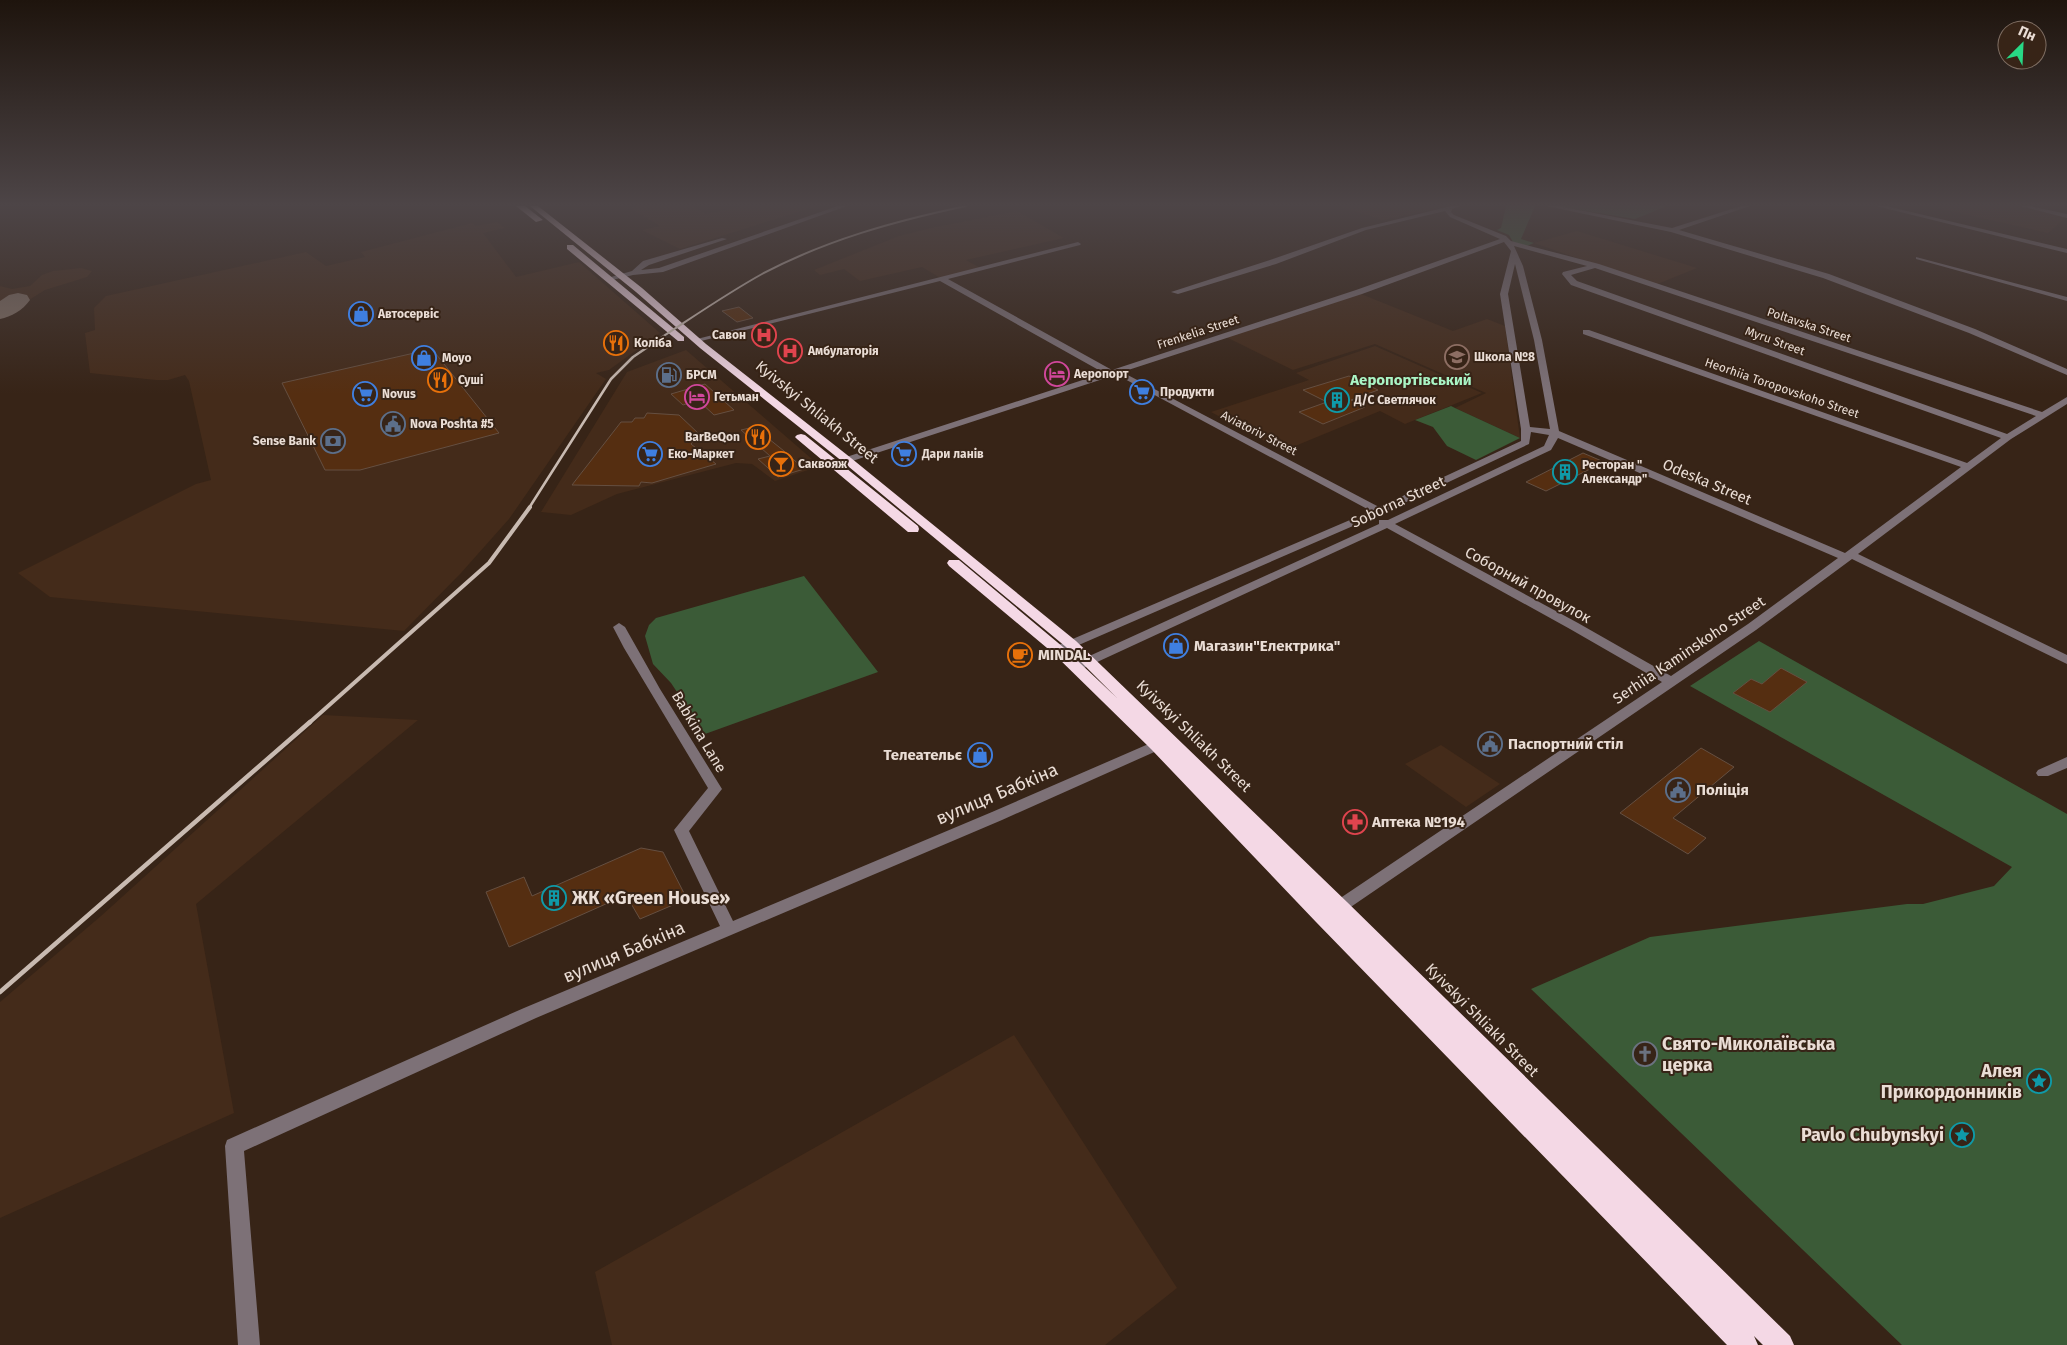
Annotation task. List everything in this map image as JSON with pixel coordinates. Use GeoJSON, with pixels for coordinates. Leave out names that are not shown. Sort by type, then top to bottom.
{"type":"FeatureCollection","features":[{"type":"Feature","properties":{"kind":"highway","name":"Kyivskyi Shliakh Street"},"geometry":{"type":"LineString","coordinates":[[603,269],[697,340],[840,462]]}},
{"type":"Feature","properties":{"kind":"highway","name":"Kyivskyi Shliakh Street"},"geometry":{"type":"LineString","coordinates":[[605,269],[1064,647],[1163,743],[1331,912],[1745,1345]]}},
{"type":"Feature","properties":{"kind":"highway","name":"Kyivskyi Shliakh Street"},"geometry":{"type":"LineString","coordinates":[[1331,912],[1781,1345]]}},
{"type":"Feature","properties":{"kind":"street"},"geometry":{"type":"LineString","coordinates":[[633,272],[638,269]]}},
{"type":"Feature","properties":{"kind":"street"},"geometry":{"type":"LineString","coordinates":[[615,278],[633,272],[664,269]]}},
{"type":"Feature","properties":{"kind":"street"},"geometry":{"type":"LineString","coordinates":[[697,340],[982,269]]}},
{"type":"Feature","properties":{"kind":"street"},"geometry":{"type":"LineString","coordinates":[[1174,292],[1251,269]]}},
{"type":"Feature","properties":{"kind":"street","name":"Frenkelia Street"},"geometry":{"type":"LineString","coordinates":[[840,462],[1425,269]]}},
{"type":"Feature","properties":{"kind":"street"},"geometry":{"type":"LineString","coordinates":[[1507,269],[1504,294],[1526,429]]}},
{"type":"Feature","properties":{"kind":"street"},"geometry":{"type":"LineString","coordinates":[[1516,269],[1538,340],[1555,434]]}},
{"type":"Feature","properties":{"kind":"street","name":"Myru Street"},"geometry":{"type":"LineString","coordinates":[[1586,269],[1566,274],[1574,283],[2008,437]]}},
{"type":"Feature","properties":{"kind":"street","name":"Poltavska Street"},"geometry":{"type":"LineString","coordinates":[[1604,269],[2043,415]]}},
{"type":"Feature","properties":{"kind":"street"},"geometry":{"type":"LineString","coordinates":[[1802,269],[1972,330],[2067,372]]}},
{"type":"Feature","properties":{"kind":"street"},"geometry":{"type":"LineString","coordinates":[[1957,269],[2067,299]]}},
{"type":"Feature","properties":{"kind":"street","name":"Aviatoriv Street"},"geometry":{"type":"LineString","coordinates":[[942,279],[1112,373],[1123,375],[1375,512]]}},
{"type":"Feature","properties":{"kind":"street","name":"Heorhiia Toropovskoho Street"},"geometry":{"type":"LineString","coordinates":[[1586,332],[1969,467]]}},
{"type":"Feature","properties":{"kind":"street","name":"Serhiia Kaminskoho Street"},"geometry":{"type":"LineString","coordinates":[[1331,912],[1752,627],[2008,437],[2067,400]]}},
{"type":"Feature","properties":{"kind":"street","name":"Odeska Street"},"geometry":{"type":"LineString","coordinates":[[1526,429],[1555,434],[1850,556],[2067,660]]}},
{"type":"Feature","properties":{"kind":"street","name":"Soborna Street"},"geometry":{"type":"LineString","coordinates":[[1064,647],[1375,512],[1526,442],[1526,429]]}},
{"type":"Feature","properties":{"kind":"street","name":"Soborna Street"},"geometry":{"type":"LineString","coordinates":[[1082,664],[1388,524],[1548,448],[1555,434]]}},
{"type":"Feature","properties":{"kind":"street","name":"Соборний провулок"},"geometry":{"type":"LineString","coordinates":[[1375,512],[1388,524],[1574,626],[1670,682]]}},
{"type":"Feature","properties":{"kind":"street","name":"Babkina Lane"},"geometry":{"type":"LineString","coordinates":[[619,627],[640,668],[676,723],[715,789],[681,830],[729,929]]}},
{"type":"Feature","properties":{"kind":"street","name":"вулиця Бабкіна"},"geometry":{"type":"LineString","coordinates":[[249,1345],[234,1146],[530,1013],[997,816],[1163,743]]}},
{"type":"Feature","properties":{"kind":"street"},"geometry":{"type":"LineString","coordinates":[[2042,773],[2067,762]]}},
{"type":"Feature","properties":{"kind":"shaded area"},"geometry":{"type":"Polygon","coordinates":[[[84,269],[92,271],[87,277],[45,290],[0,318],[0,286],[12,289],[30,286],[42,275],[53,271],[84,269]]]}},
{"type":"Feature","properties":{"kind":"shaded area"},"geometry":{"type":"Polygon","coordinates":[[[230,269],[510,269],[516,277],[551,269],[587,269],[660,333],[609,370],[596,373],[606,379],[509,519],[461,573],[404,631],[50,597],[18,573],[196,484],[211,480],[189,381],[185,375],[168,380],[156,380],[90,373],[85,333],[95,330],[94,308],[106,296],[230,269]]]}},
{"type":"Feature","properties":{"kind":"shaded area"},"geometry":{"type":"Polygon","coordinates":[[[817,269],[914,269],[860,281],[844,269],[820,275],[814,270],[817,269]]]}},
{"type":"Feature","properties":{"kind":"shaded area"},"geometry":{"type":"Polygon","coordinates":[[[925,269],[982,269],[942,279],[925,269]]]}},
{"type":"Feature","properties":{"kind":"shaded area"},"geometry":{"type":"Polygon","coordinates":[[[1608,269],[1695,269],[1655,285],[1608,269]]]}},
{"type":"Feature","properties":{"kind":"shaded area","name":"Школа №8"},"geometry":{"type":"Polygon","coordinates":[[[1361,294],[1453,331],[1487,319],[1505,326],[1520,438],[1455,408],[1486,393],[1375,344],[1293,370],[1224,336],[1361,294]]]}},
{"type":"Feature","properties":{"kind":"shaded area"},"geometry":{"type":"Polygon","coordinates":[[[1375,346],[1482,393],[1405,424],[1380,411],[1283,451],[1211,412],[1309,380],[1296,373],[1375,346]]]}},
{"type":"Feature","properties":{"kind":"shaded area"},"geometry":{"type":"Polygon","coordinates":[[[686,350],[820,466],[775,481],[752,464],[736,463],[617,494],[571,515],[541,512],[627,372],[686,350]]]}},
{"type":"Feature","properties":{"kind":"shaded area"},"geometry":{"type":"Polygon","coordinates":[[[323,715],[418,720],[196,904],[234,1113],[0,1218],[0,1002],[101,916],[323,715]]]}},
{"type":"Feature","properties":{"kind":"shaded area"},"geometry":{"type":"Polygon","coordinates":[[[1441,745],[1500,784],[1466,807],[1405,764],[1441,745]]]}},
{"type":"Feature","properties":{"kind":"shaded area"},"geometry":{"type":"Polygon","coordinates":[[[1014,1035],[1177,1288],[1105,1345],[612,1345],[595,1272],[1014,1035]]]}},
{"type":"Feature","properties":{"kind":"green space"},"geometry":{"type":"Polygon","coordinates":[[[1451,406],[1520,438],[1476,460],[1447,446],[1433,427],[1415,420],[1451,406]]]}},
{"type":"Feature","properties":{"kind":"green space"},"geometry":{"type":"Polygon","coordinates":[[[804,576],[878,672],[705,734],[671,683],[653,664],[645,636],[649,625],[656,618],[804,576]]]}},
{"type":"Feature","properties":{"kind":"green space"},"geometry":{"type":"Polygon","coordinates":[[[1759,641],[2067,814],[2067,1345],[1902,1345],[1531,989],[1650,937],[1907,904],[1923,904],[1994,886],[2012,867],[1690,686],[1759,641]]]}},
{"type":"Feature","properties":{"kind":"building"},"geometry":{"type":"Polygon","coordinates":[[[739,307],[753,318],[737,322],[722,311],[739,307]]]}},
{"type":"Feature","properties":{"kind":"building"},"geometry":{"type":"Polygon","coordinates":[[[432,349],[499,433],[360,470],[325,470],[282,383],[432,349]]]}},
{"type":"Feature","properties":{"kind":"building","name":"Д/С Светлячок"},"geometry":{"type":"Polygon","coordinates":[[[1349,376],[1378,390],[1351,400],[1365,407],[1323,424],[1299,412],[1327,402],[1303,390],[1349,376]]]}},
{"type":"Feature","properties":{"kind":"building","name":"Гетьман"},"geometry":{"type":"Polygon","coordinates":[[[705,384],[734,410],[714,415],[698,400],[683,405],[671,394],[705,384]]]}},
{"type":"Feature","properties":{"kind":"building","name":"Еко-Маркет"},"geometry":{"type":"Polygon","coordinates":[[[647,413],[679,415],[699,434],[691,444],[716,464],[652,483],[641,482],[639,486],[572,485],[621,422],[632,422],[635,418],[644,418],[647,413]]]}},
{"type":"Feature","properties":{"kind":"building"},"geometry":{"type":"Polygon","coordinates":[[[754,427],[804,469],[778,477],[758,459],[770,456],[741,430],[754,427]]]}},
{"type":"Feature","properties":{"kind":"building","name":"Ресторан \" Александр\""},"geometry":{"type":"Polygon","coordinates":[[[1583,453],[1604,462],[1546,491],[1526,482],[1583,453]]]}},
{"type":"Feature","properties":{"kind":"building"},"geometry":{"type":"Polygon","coordinates":[[[1781,668],[1807,682],[1770,712],[1733,693],[1751,679],[1762,684],[1781,668]]]}},
{"type":"Feature","properties":{"kind":"building","name":"Поліція"},"geometry":{"type":"Polygon","coordinates":[[[1701,748],[1734,767],[1673,818],[1706,838],[1688,854],[1620,813],[1701,748]]]}},
{"type":"Feature","properties":{"kind":"building","name":"ЖК «Green House»"},"geometry":{"type":"Polygon","coordinates":[[[641,848],[663,852],[687,899],[640,919],[626,895],[509,947],[486,892],[524,877],[532,896],[641,848]]]}},
{"type":"Feature","properties":{"kind":"taxiway"},"geometry":{"type":"LineString","coordinates":[[0,312],[18,300]]}},
{"type":"Feature","properties":{"kind":"railway"},"geometry":{"type":"LineString","coordinates":[[659,339],[772,269]]}},
{"type":"Feature","properties":{"kind":"railway"},"geometry":{"type":"LineString","coordinates":[[529,508],[611,379],[633,357],[661,338]]}},
{"type":"Feature","properties":{"kind":"railway"},"geometry":{"type":"LineString","coordinates":[[309,723],[489,563],[530,507]]}},
{"type":"Feature","properties":{"kind":"railway"},"geometry":{"type":"LineString","coordinates":[[0,992],[310,722]]}},
{"type":"Feature","properties":{"kind":"place","name":"Автосервіс"},"geometry":{"type":"Point","coordinates":[361,314]}},
{"type":"Feature","properties":{"kind":"place","name":"Савон"},"geometry":{"type":"Point","coordinates":[764,335]}},
{"type":"Feature","properties":{"kind":"place","name":"Коліба"},"geometry":{"type":"Point","coordinates":[616,343]}},
{"type":"Feature","properties":{"kind":"place","name":"Амбулаторія"},"geometry":{"type":"Point","coordinates":[790,351]}},
{"type":"Feature","properties":{"kind":"place","name":"Школа №8"},"geometry":{"type":"Point","coordinates":[1457,357]}},
{"type":"Feature","properties":{"kind":"place","name":"Moyo"},"geometry":{"type":"Point","coordinates":[424,358]}},
{"type":"Feature","properties":{"kind":"place","name":"Аеропорт"},"geometry":{"type":"Point","coordinates":[1057,374]}},
{"type":"Feature","properties":{"kind":"place","name":"БРСМ"},"geometry":{"type":"Point","coordinates":[669,375]}},
{"type":"Feature","properties":{"kind":"place","name":"Суші"},"geometry":{"type":"Point","coordinates":[440,380]}},
{"type":"Feature","properties":{"kind":"place","name":"Продукти"},"geometry":{"type":"Point","coordinates":[1142,392]}},
{"type":"Feature","properties":{"kind":"place","name":"Novus"},"geometry":{"type":"Point","coordinates":[365,394]}},
{"type":"Feature","properties":{"kind":"place","name":"Гетьман"},"geometry":{"type":"Point","coordinates":[697,397]}},
{"type":"Feature","properties":{"kind":"place","name":"Д/С Светлячок"},"geometry":{"type":"Point","coordinates":[1337,400]}},
{"type":"Feature","properties":{"kind":"place","name":"Nova Poshta #5"},"geometry":{"type":"Point","coordinates":[393,424]}},
{"type":"Feature","properties":{"kind":"place","name":"BarBeQon"},"geometry":{"type":"Point","coordinates":[758,437]}},
{"type":"Feature","properties":{"kind":"place","name":"Sense Bank"},"geometry":{"type":"Point","coordinates":[333,441]}},
{"type":"Feature","properties":{"kind":"place","name":"Еко-Маркет"},"geometry":{"type":"Point","coordinates":[650,454]}},
{"type":"Feature","properties":{"kind":"place","name":"Дари ланів"},"geometry":{"type":"Point","coordinates":[904,454]}},
{"type":"Feature","properties":{"kind":"place","name":"Саквояж"},"geometry":{"type":"Point","coordinates":[781,464]}},
{"type":"Feature","properties":{"kind":"place","name":"Ресторан \" Александр\""},"geometry":{"type":"Point","coordinates":[1565,472]}},
{"type":"Feature","properties":{"kind":"place","name":"Магазин\"Електрика\""},"geometry":{"type":"Point","coordinates":[1176,646]}},
{"type":"Feature","properties":{"kind":"place","name":"MINDAL"},"geometry":{"type":"Point","coordinates":[1020,655]}},
{"type":"Feature","properties":{"kind":"place","name":"Паспортний стіл"},"geometry":{"type":"Point","coordinates":[1490,744]}},
{"type":"Feature","properties":{"kind":"place","name":"Телеательє"},"geometry":{"type":"Point","coordinates":[980,755]}},
{"type":"Feature","properties":{"kind":"place","name":"Поліція"},"geometry":{"type":"Point","coordinates":[1678,790]}},
{"type":"Feature","properties":{"kind":"place","name":"Аптека №194"},"geometry":{"type":"Point","coordinates":[1355,822]}},
{"type":"Feature","properties":{"kind":"place","name":"ЖК «Green House»"},"geometry":{"type":"Point","coordinates":[554,898]}},
{"type":"Feature","properties":{"kind":"place","name":"Свято-Миколаївська церка"},"geometry":{"type":"Point","coordinates":[1645,1054]}},
{"type":"Feature","properties":{"kind":"place","name":"Алея Прикордонників"},"geometry":{"type":"Point","coordinates":[2039,1081]}},
{"type":"Feature","properties":{"kind":"place","name":"Pavlo Chubynskyi"},"geometry":{"type":"Point","coordinates":[1962,1135]}},
{"type":"Feature","properties":{"kind":"district","name":"Аеропортівський"},"geometry":{"type":"Point","coordinates":[1411,380]}}]}
